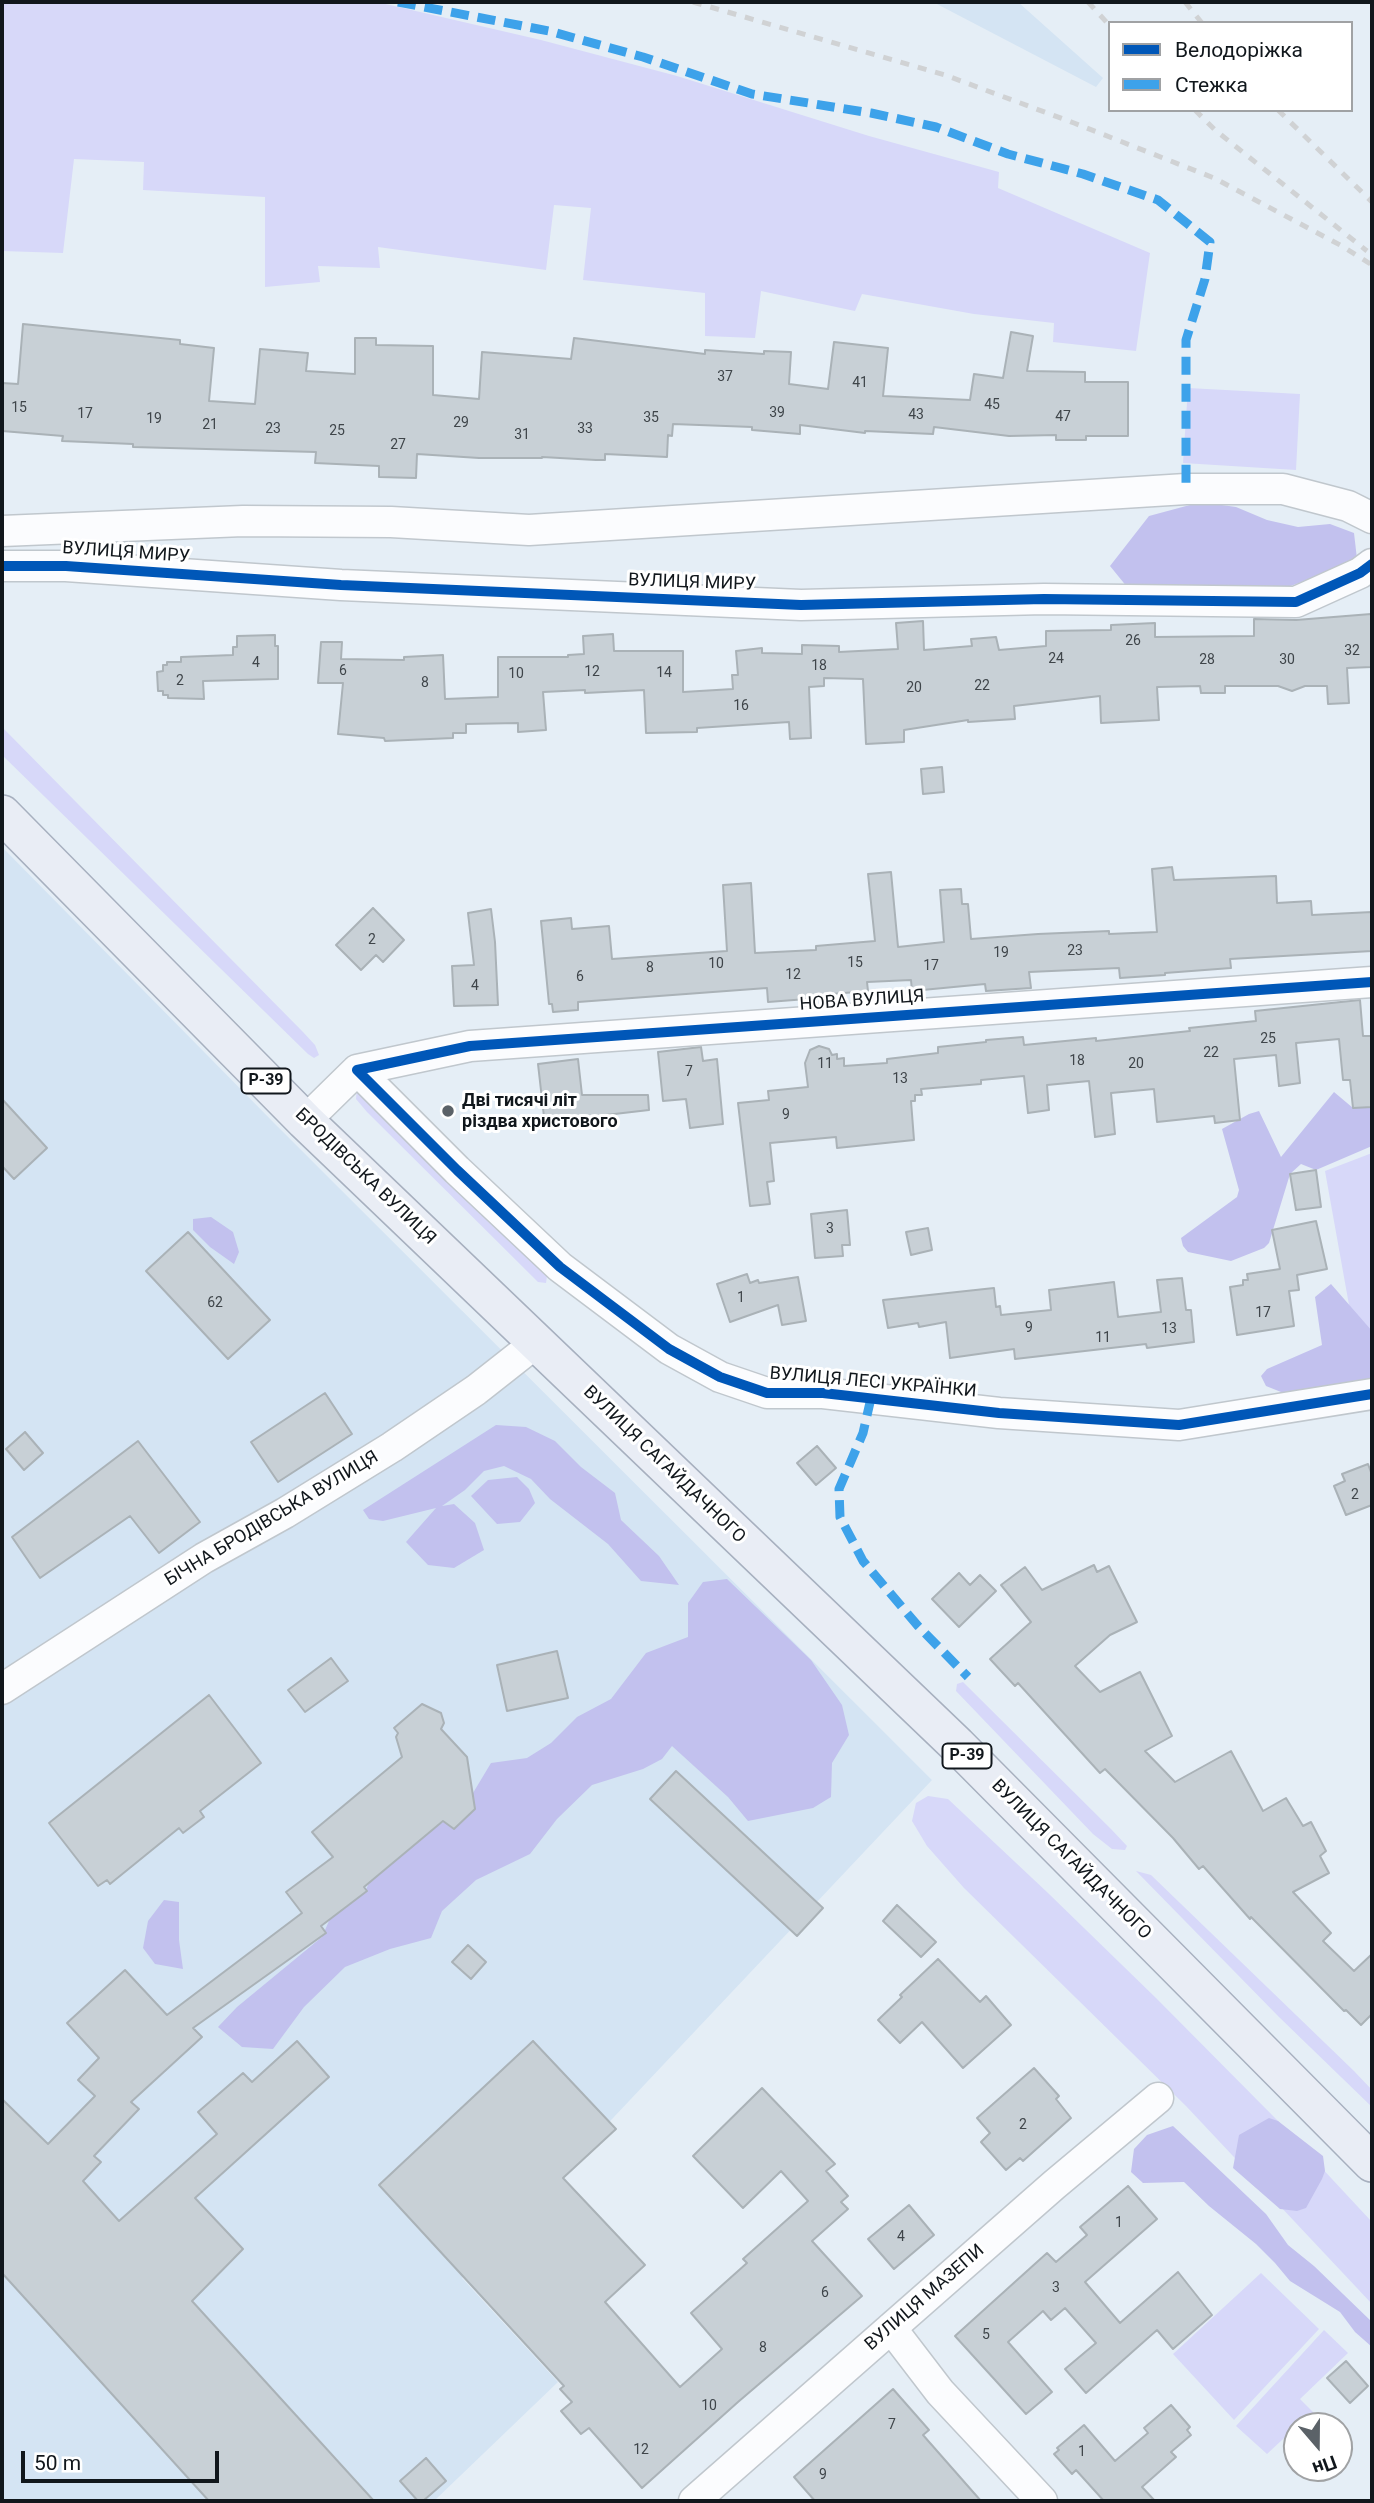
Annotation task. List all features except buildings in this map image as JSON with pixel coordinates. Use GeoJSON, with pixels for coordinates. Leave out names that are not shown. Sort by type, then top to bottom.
{"type":"FeatureCollection","features":[{"type":"Feature","properties":{"kind":"main road","name":"БРОДІВСЬКА ВУЛИЦЯ"},"geometry":{"type":"LineString","coordinates":[[2,814],[306,1121],[545,1350]]}},
{"type":"Feature","properties":{"kind":"main road","name":"ВУЛИЦЯ САГАЙДАЧНОГО"},"geometry":{"type":"LineString","coordinates":[[545,1350],[957,1745],[1372,2163]]}},
{"type":"Feature","properties":{"kind":"street","name":"ВУЛИЦЯ МИРУ"},"geometry":{"type":"LineString","coordinates":[[2,531],[243,521],[391,522],[529,530],[1186,489],[1283,489],[1348,506],[1372,518]]}},
{"type":"Feature","properties":{"kind":"street","name":"ВУЛИЦЯ МИРУ"},"geometry":{"type":"LineString","coordinates":[[2,566],[66,566],[341,585],[800,605],[1044,599],[1296,602],[1360,573],[1372,564]]}},
{"type":"Feature","properties":{"kind":"street","name":"НОВА ВУЛИЦЯ"},"geometry":{"type":"LineString","coordinates":[[357,1070],[470,1046],[1372,982]]}},
{"type":"Feature","properties":{"kind":"street"},"geometry":{"type":"LineString","coordinates":[[306,1121],[357,1070]]}},
{"type":"Feature","properties":{"kind":"street","name":"ВУЛИЦЯ ЛЕСІ УКРАЇНКИ"},"geometry":{"type":"LineString","coordinates":[[357,1070],[457,1170],[560,1267],[670,1349],[720,1377],[755,1389],[767,1392],[823,1393],[999,1413],[1179,1425],[1372,1394]]}},
{"type":"Feature","properties":{"kind":"street","name":"БІЧНА БРОДІВСЬКА ВУЛИЦЯ"},"geometry":{"type":"LineString","coordinates":[[2,1689],[204,1558],[285,1513],[392,1447],[476,1390],[545,1350]]}},
{"type":"Feature","properties":{"kind":"street","name":"ВУЛИЦЯ МАЗЕПИ"},"geometry":{"type":"LineString","coordinates":[[694,2501],[1054,2185],[1158,2098]]}},
{"type":"Feature","properties":{"kind":"street"},"geometry":{"type":"LineString","coordinates":[[891,2328],[940,2392],[1042,2501]]}},
{"type":"Feature","properties":{"kind":"shaded area"},"geometry":{"type":"Polygon","coordinates":[[[2,2],[377,2],[541,40],[677,76],[869,136],[999,172],[998,188],[1150,253],[1136,351],[1053,342],[1054,323],[974,314],[862,294],[855,311],[761,291],[755,338],[705,336],[705,293],[583,280],[591,208],[554,205],[546,270],[378,247],[380,268],[318,266],[320,282],[265,287],[265,197],[143,190],[144,162],[74,159],[63,253],[2,251],[2,2]]]}},
{"type":"Feature","properties":{"kind":"shaded area"},"geometry":{"type":"Polygon","coordinates":[[[933,2],[1018,2],[1103,78],[1096,87],[933,2]]]}},
{"type":"Feature","properties":{"kind":"shaded area"},"geometry":{"type":"Polygon","coordinates":[[[1188,388],[1300,394],[1296,470],[1183,463],[1188,388]]]}},
{"type":"Feature","properties":{"kind":"shaded area"},"geometry":{"type":"Polygon","coordinates":[[[1201,502],[1236,507],[1267,520],[1298,527],[1330,524],[1354,533],[1357,559],[1336,579],[1310,579],[1260,597],[1132,593],[1110,566],[1149,516],[1201,502]]]}},
{"type":"Feature","properties":{"kind":"shaded area"},"geometry":{"type":"Polygon","coordinates":[[[2,727],[303,1032],[315,1045],[319,1055],[314,1058],[308,1054],[2,755],[2,727]]]}},
{"type":"Feature","properties":{"kind":"shaded area"},"geometry":{"type":"Polygon","coordinates":[[[2,847],[277,1126],[932,1780],[462,2278],[558,2382],[434,2501],[2,2501],[2,847]]]}},
{"type":"Feature","properties":{"kind":"shaded area"},"geometry":{"type":"Polygon","coordinates":[[[357,1088],[545,1269],[546,1283],[538,1282],[367,1112],[356,1099],[357,1088]]]}},
{"type":"Feature","properties":{"kind":"shaded area"},"geometry":{"type":"Polygon","coordinates":[[[1334,1092],[1353,1108],[1372,1107],[1372,1146],[1316,1170],[1301,1164],[1290,1174],[1269,1243],[1264,1248],[1231,1261],[1188,1252],[1181,1238],[1237,1197],[1239,1190],[1222,1129],[1259,1111],[1281,1157],[1334,1092]]]}},
{"type":"Feature","properties":{"kind":"shaded area"},"geometry":{"type":"Polygon","coordinates":[[[1372,1153],[1372,1339],[1356,1344],[1325,1171],[1372,1153]]]}},
{"type":"Feature","properties":{"kind":"shaded area"},"geometry":{"type":"Polygon","coordinates":[[[211,1217],[233,1232],[239,1252],[234,1264],[210,1247],[193,1230],[193,1219],[211,1217]]]}},
{"type":"Feature","properties":{"kind":"shaded area"},"geometry":{"type":"Polygon","coordinates":[[[1331,1284],[1372,1331],[1372,1381],[1306,1402],[1266,1386],[1261,1376],[1267,1369],[1322,1345],[1315,1297],[1331,1284]]]}},
{"type":"Feature","properties":{"kind":"shaded area"},"geometry":{"type":"Polygon","coordinates":[[[496,1425],[526,1427],[555,1441],[581,1467],[615,1493],[621,1520],[659,1556],[679,1585],[641,1581],[608,1544],[550,1499],[531,1479],[504,1466],[484,1471],[465,1490],[442,1506],[454,1504],[475,1523],[484,1550],[454,1568],[428,1565],[406,1542],[436,1508],[383,1521],[369,1519],[363,1510],[496,1425]]]}},
{"type":"Feature","properties":{"kind":"shaded area"},"geometry":{"type":"Polygon","coordinates":[[[517,1477],[529,1489],[535,1503],[520,1522],[497,1524],[471,1496],[488,1480],[517,1477]]]}},
{"type":"Feature","properties":{"kind":"shaded area"},"geometry":{"type":"Polygon","coordinates":[[[727,1579],[811,1660],[842,1705],[849,1735],[832,1763],[831,1797],[813,1808],[748,1821],[728,1797],[672,1746],[662,1759],[643,1769],[592,1785],[557,1819],[530,1854],[476,1880],[442,1911],[431,1938],[390,1949],[345,1967],[304,2007],[273,2049],[242,2047],[218,2027],[237,2007],[322,1937],[332,1914],[365,1892],[377,1864],[401,1846],[442,1823],[467,1803],[491,1763],[527,1758],[551,1743],[577,1717],[611,1699],[646,1653],[688,1637],[688,1603],[703,1582],[727,1579]]]}},
{"type":"Feature","properties":{"kind":"shaded area"},"geometry":{"type":"Polygon","coordinates":[[[963,1682],[1111,1829],[1127,1846],[1125,1850],[1112,1849],[1093,1834],[956,1691],[957,1684],[963,1682]]]}},
{"type":"Feature","properties":{"kind":"shaded area"},"geometry":{"type":"Polygon","coordinates":[[[928,1796],[948,1799],[1048,1893],[1278,2121],[1372,2222],[1372,2304],[1186,2106],[964,1888],[927,1846],[912,1821],[916,1803],[928,1796]]]}},
{"type":"Feature","properties":{"kind":"shaded area"},"geometry":{"type":"Polygon","coordinates":[[[1136,1871],[1151,1875],[1354,2071],[1372,2090],[1372,2107],[1279,2017],[1136,1871]]]}},
{"type":"Feature","properties":{"kind":"shaded area"},"geometry":{"type":"Polygon","coordinates":[[[164,1900],[179,1902],[179,1940],[183,1969],[155,1964],[143,1948],[148,1921],[164,1900]]]}},
{"type":"Feature","properties":{"kind":"shaded area"},"geometry":{"type":"Polygon","coordinates":[[[1269,2118],[1278,2121],[1323,2156],[1325,2171],[1306,2208],[1297,2211],[1280,2209],[1233,2168],[1239,2135],[1269,2118]]]}},
{"type":"Feature","properties":{"kind":"shaded area"},"geometry":{"type":"Polygon","coordinates":[[[1173,2126],[1266,2214],[1288,2245],[1372,2322],[1372,2347],[1355,2332],[1340,2312],[1290,2281],[1256,2244],[1184,2182],[1143,2183],[1131,2172],[1134,2149],[1147,2135],[1173,2126]]]}},
{"type":"Feature","properties":{"kind":"shaded area"},"geometry":{"type":"Polygon","coordinates":[[[1261,2273],[1319,2329],[1234,2420],[1173,2354],[1261,2273]]]}},
{"type":"Feature","properties":{"kind":"shaded area"},"geometry":{"type":"Polygon","coordinates":[[[1324,2330],[1348,2353],[1300,2399],[1313,2412],[1283,2412],[1283,2439],[1267,2454],[1236,2426],[1324,2330]]]}},
{"type":"Feature","properties":{"kind":"railway"},"geometry":{"type":"LineString","coordinates":[[693,2],[945,75],[1074,123],[1214,178],[1342,246],[1372,265]]}},
{"type":"Feature","properties":{"kind":"railway"},"geometry":{"type":"LineString","coordinates":[[1088,2],[1108,24]]}},
{"type":"Feature","properties":{"kind":"railway"},"geometry":{"type":"LineString","coordinates":[[1185,2],[1200,21]]}},
{"type":"Feature","properties":{"kind":"railway"},"geometry":{"type":"LineString","coordinates":[[1197,112],[1215,130],[1367,251]]}},
{"type":"Feature","properties":{"kind":"railway"},"geometry":{"type":"LineString","coordinates":[[1280,112],[1372,202]]}},
{"type":"Feature","properties":{"kind":"marked path"},"geometry":{"type":"LineString","coordinates":[[398,2],[549,31],[643,57],[752,94],[871,113],[936,127],[1008,154],[1083,174],[1158,200],[1210,242],[1205,279],[1186,340],[1186,489]]}},
{"type":"Feature","properties":{"kind":"marked path"},"geometry":{"type":"LineString","coordinates":[[871,1398],[863,1433],[839,1489],[840,1517],[863,1561],[918,1626],[968,1677]]}},
{"type":"Feature","properties":{"kind":"cycle path"},"geometry":{"type":"LineString","coordinates":[[2,566],[66,566],[341,585],[801,605],[1044,599],[1296,602],[1360,573],[1372,564]]}},
{"type":"Feature","properties":{"kind":"cycle path"},"geometry":{"type":"LineString","coordinates":[[357,1070],[470,1046],[1372,982]]}},
{"type":"Feature","properties":{"kind":"cycle path"},"geometry":{"type":"LineString","coordinates":[[357,1070],[457,1170],[560,1267],[669,1349],[720,1377],[767,1393],[823,1393],[999,1413],[1179,1425],[1372,1394]]}},
{"type":"Feature","properties":{"kind":"place","name":"Дві тисячі літ різдва христового"},"geometry":{"type":"Point","coordinates":[448,1111]}}]}
